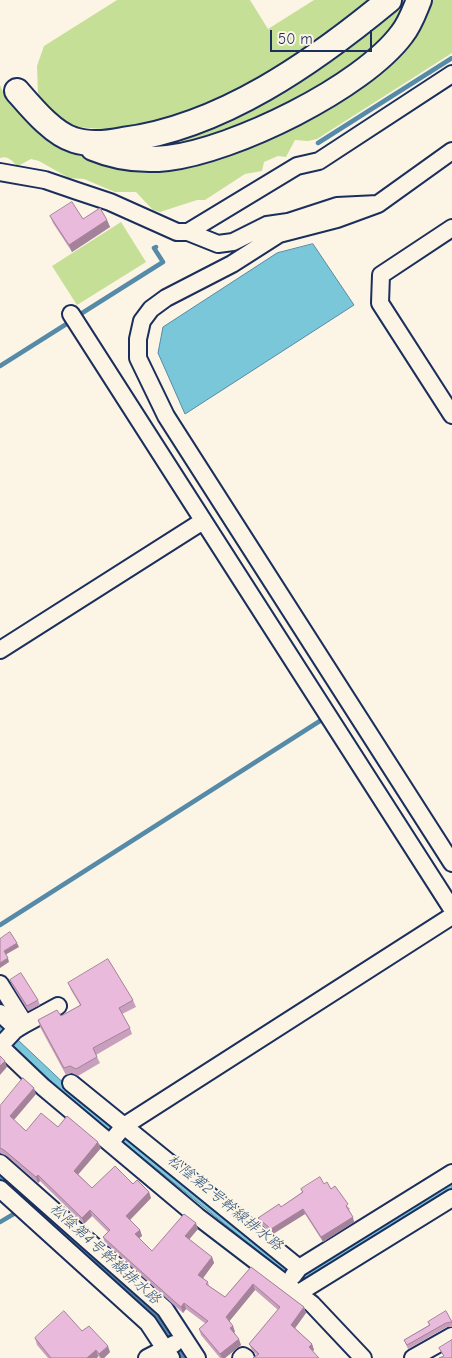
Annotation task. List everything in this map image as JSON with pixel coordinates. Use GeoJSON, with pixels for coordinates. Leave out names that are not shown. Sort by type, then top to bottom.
{"type":"FeatureCollection","features":[{"type":"Feature","properties":{"kind":"highway"},"geometry":{"type":"LineString","coordinates":[[73,140],[106,143],[162,132],[203,118],[268,86],[309,62],[352,31],[389,0]]}},
{"type":"Feature","properties":{"kind":"highway"},"geometry":{"type":"LineString","coordinates":[[17,91],[40,119],[73,140],[110,155],[138,159],[167,158],[195,152],[242,138],[319,98],[372,62],[402,34],[413,16],[418,0]]}},
{"type":"Feature","properties":{"kind":"street"},"geometry":{"type":"LineString","coordinates":[[188,232],[297,166],[319,161],[452,74]]}},
{"type":"Feature","properties":{"kind":"street"},"geometry":{"type":"LineString","coordinates":[[452,151],[378,204],[337,219],[279,234],[232,264],[166,298],[151,309],[142,321],[138,339],[138,358],[166,416],[452,863]]}},
{"type":"Feature","properties":{"kind":"street"},"geometry":{"type":"LineString","coordinates":[[0,172],[44,180],[110,202],[177,232],[188,232],[218,244],[233,242],[267,225],[288,222],[337,206],[378,204]]}},
{"type":"Feature","properties":{"kind":"street"},"geometry":{"type":"LineString","coordinates":[[452,228],[381,274],[380,303],[452,415]]}},
{"type":"Feature","properties":{"kind":"street"},"geometry":{"type":"LineString","coordinates":[[71,314],[452,909]]}},
{"type":"Feature","properties":{"kind":"street"},"geometry":{"type":"LineString","coordinates":[[0,650],[203,521]]}},
{"type":"Feature","properties":{"kind":"street"},"geometry":{"type":"LineString","coordinates":[[117,1134],[452,916]]}},
{"type":"Feature","properties":{"kind":"street"},"geometry":{"type":"LineString","coordinates":[[0,984],[19,1028]]}},
{"type":"Feature","properties":{"kind":"street"},"geometry":{"type":"LineString","coordinates":[[58,1006],[19,1028],[1,1045],[43,1087],[117,1134],[294,1280],[312,1304],[363,1358]]}},
{"type":"Feature","properties":{"kind":"street"},"geometry":{"type":"LineString","coordinates":[[0,1013],[19,1028]]}},
{"type":"Feature","properties":{"kind":"street"},"geometry":{"type":"LineString","coordinates":[[72,1084],[117,1134],[197,1216],[294,1280]]}},
{"type":"Feature","properties":{"kind":"street"},"geometry":{"type":"LineString","coordinates":[[0,1163],[165,1309],[174,1346]]}},
{"type":"Feature","properties":{"kind":"street"},"geometry":{"type":"LineString","coordinates":[[294,1280],[452,1173]]}},
{"type":"Feature","properties":{"kind":"street"},"geometry":{"type":"LineString","coordinates":[[0,1189],[174,1346],[197,1358]]}},
{"type":"Feature","properties":{"kind":"street"},"geometry":{"type":"LineString","coordinates":[[294,1280],[452,1198]]}},
{"type":"Feature","properties":{"kind":"street"},"geometry":{"type":"LineString","coordinates":[[413,1358],[452,1336]]}},
{"type":"Feature","properties":{"kind":"street"},"geometry":{"type":"LineString","coordinates":[[147,1358],[174,1346]]}},
{"type":"Feature","properties":{"kind":"street"},"geometry":{"type":"LineString","coordinates":[[241,1358],[243,1356],[246,1358]]}},
{"type":"Feature","properties":{"kind":"green space"},"geometry":{"type":"Polygon","coordinates":[[[117,0],[250,0],[268,29],[314,0],[376,0],[264,80],[195,112],[126,131],[77,127],[59,119],[38,95],[37,66],[44,46],[117,0]]]}},
{"type":"Feature","properties":{"kind":"green space"},"geometry":{"type":"Polygon","coordinates":[[[401,0],[408,0],[398,21],[385,39],[342,74],[284,109],[222,136],[193,145],[162,150],[129,147],[355,39],[401,0]]]}},
{"type":"Feature","properties":{"kind":"green space"},"geometry":{"type":"Polygon","coordinates":[[[426,0],[452,0],[452,53],[317,139],[308,141],[295,140],[286,157],[278,156],[264,162],[262,171],[245,174],[205,200],[197,200],[160,212],[153,210],[136,192],[115,192],[84,179],[69,178],[39,161],[31,159],[18,166],[8,158],[0,158],[0,85],[2,90],[27,116],[50,136],[75,151],[110,163],[300,118],[426,0]]]}},
{"type":"Feature","properties":{"kind":"green space"},"geometry":{"type":"Polygon","coordinates":[[[121,222],[146,262],[77,305],[52,266],[121,222]]]}},
{"type":"Feature","properties":{"kind":"water"},"geometry":{"type":"Polygon","coordinates":[[[313,244],[354,305],[185,414],[158,353],[163,327],[277,253],[313,244]]]}},
{"type":"Feature","properties":{"kind":"water"},"geometry":{"type":"Polygon","coordinates":[[[0,1023],[71,1090],[301,1277],[452,1182],[452,1192],[301,1286],[69,1098],[0,1033],[0,1023]]]}},
{"type":"Feature","properties":{"kind":"building"},"geometry":{"type":"Polygon","coordinates":[[[72,202],[83,219],[100,208],[107,220],[69,245],[50,216],[72,202]]]}},
{"type":"Feature","properties":{"kind":"building"},"geometry":{"type":"Polygon","coordinates":[[[10,932],[17,943],[4,951],[8,958],[0,963],[0,939],[10,932]]]}},
{"type":"Feature","properties":{"kind":"building"},"geometry":{"type":"Polygon","coordinates":[[[108,959],[133,1000],[119,1008],[130,1028],[93,1048],[97,1057],[76,1069],[70,1066],[64,1068],[38,1020],[57,1010],[61,1016],[81,1005],[68,983],[108,959]]]}},
{"type":"Feature","properties":{"kind":"building"},"geometry":{"type":"Polygon","coordinates":[[[21,973],[38,1000],[27,1006],[10,980],[21,973]]]}},
{"type":"Feature","properties":{"kind":"building"},"geometry":{"type":"Polygon","coordinates":[[[0,1056],[5,1061],[0,1066],[0,1056]]]}},
{"type":"Feature","properties":{"kind":"building"},"geometry":{"type":"Polygon","coordinates":[[[23,1078],[34,1088],[10,1116],[26,1131],[41,1113],[58,1127],[67,1116],[98,1142],[74,1171],[92,1188],[115,1166],[133,1184],[137,1180],[149,1192],[126,1216],[140,1230],[135,1234],[152,1251],[184,1214],[196,1223],[185,1236],[212,1257],[198,1275],[208,1282],[206,1284],[225,1297],[251,1267],[304,1307],[291,1325],[312,1344],[309,1347],[319,1358],[253,1358],[259,1354],[249,1344],[280,1307],[253,1284],[226,1317],[233,1326],[230,1328],[239,1339],[220,1354],[199,1329],[208,1321],[184,1303],[181,1307],[103,1237],[110,1230],[90,1210],[82,1218],[38,1175],[36,1177],[0,1148],[0,1106],[23,1078]]]}},
{"type":"Feature","properties":{"kind":"building"},"geometry":{"type":"Polygon","coordinates":[[[320,1177],[324,1184],[327,1182],[331,1189],[335,1186],[348,1204],[346,1206],[353,1217],[321,1237],[303,1209],[271,1229],[258,1218],[279,1204],[281,1207],[303,1192],[301,1189],[320,1177]]]}},
{"type":"Feature","properties":{"kind":"building"},"geometry":{"type":"Polygon","coordinates":[[[64,1311],[82,1331],[89,1326],[108,1346],[99,1354],[96,1350],[87,1358],[51,1358],[35,1338],[64,1311]]]}},
{"type":"Feature","properties":{"kind":"building"},"geometry":{"type":"Polygon","coordinates":[[[446,1311],[452,1322],[446,1323],[407,1345],[404,1340],[430,1325],[428,1322],[446,1311]]]}},
{"type":"Feature","properties":{"kind":"building"},"geometry":{"type":"Polygon","coordinates":[[[452,1340],[452,1358],[439,1358],[444,1356],[439,1348],[452,1340]]]}},
{"type":"Feature","properties":{"kind":"waterway"},"geometry":{"type":"LineString","coordinates":[[318,143],[452,58]]}},
{"type":"Feature","properties":{"kind":"waterway"},"geometry":{"type":"LineString","coordinates":[[79,315],[163,262],[154,248],[156,247]]}},
{"type":"Feature","properties":{"kind":"waterway"},"geometry":{"type":"LineString","coordinates":[[0,366],[68,323]]}},
{"type":"Feature","properties":{"kind":"waterway"},"geometry":{"type":"LineString","coordinates":[[0,925],[323,719]]}},
{"type":"Feature","properties":{"kind":"waterway","name":"松陰第4号幹線排水路"},"geometry":{"type":"LineString","coordinates":[[0,1178],[158,1319],[183,1358]]}},
{"type":"Feature","properties":{"kind":"waterway"},"geometry":{"type":"LineString","coordinates":[[0,1222],[17,1212]]}},
{"type":"Feature","properties":{"kind":"water label","name":"松陰第2号幹線排水路"},"geometry":{"type":"Point","coordinates":[225,1203]}}]}
